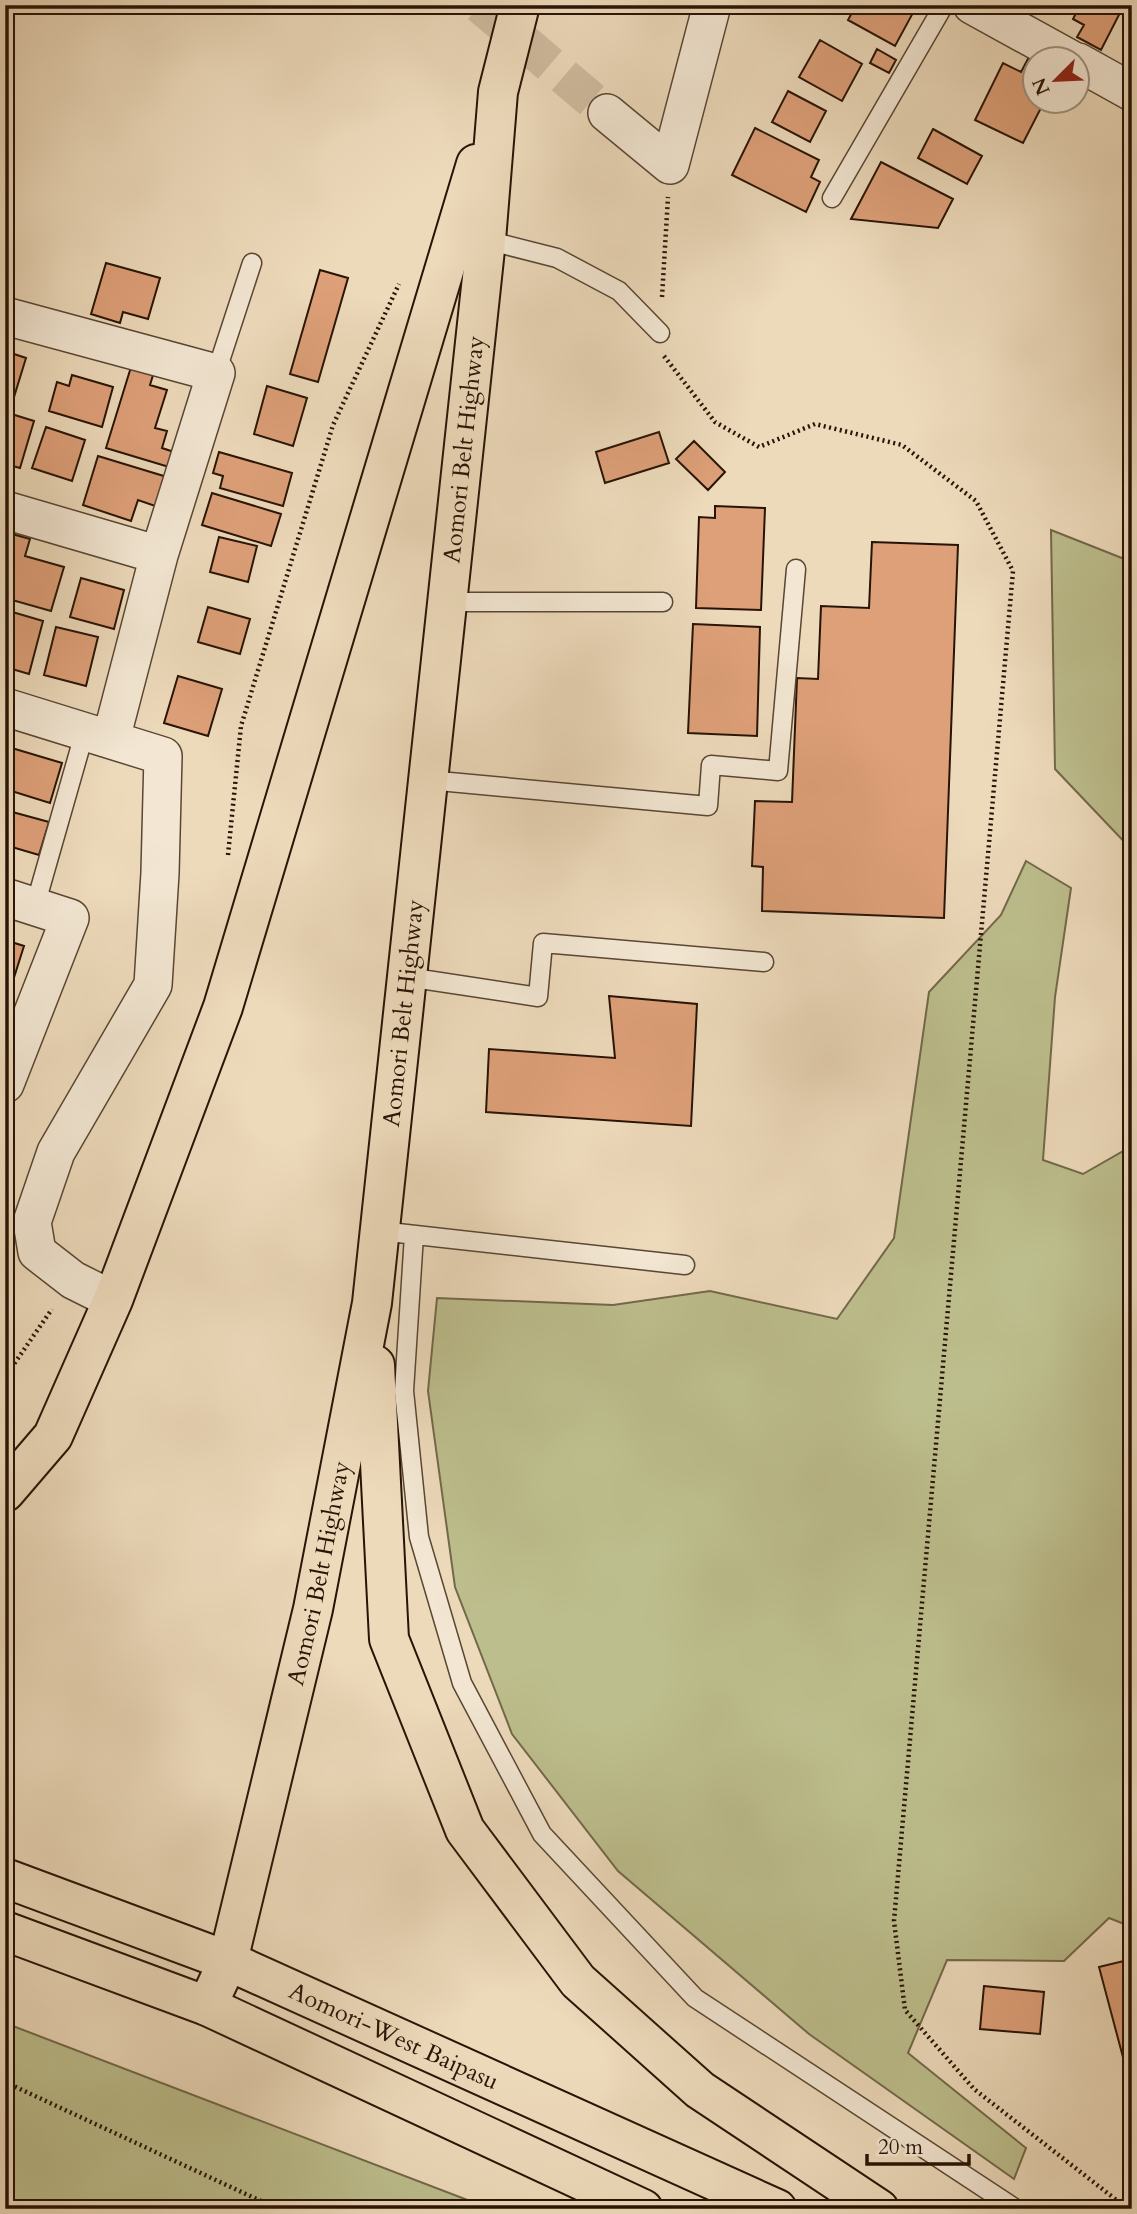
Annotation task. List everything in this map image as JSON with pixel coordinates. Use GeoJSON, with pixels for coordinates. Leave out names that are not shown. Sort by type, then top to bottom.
{"type":"FeatureCollection","features":[{"type":"Feature","properties":{"kind":"highway","name":"Aomori Belt Highway"},"geometry":{"type":"LineString","coordinates":[[207,2006],[228,1961],[313,1609],[372,1303],[397,1233],[407,977],[486,240],[498,92],[520,5]]}},
{"type":"Feature","properties":{"kind":"highway"},"geometry":{"type":"LineString","coordinates":[[5,1492],[53,1436],[113,1300],[223,1007],[498,92]]}},
{"type":"Feature","properties":{"kind":"highway"},"geometry":{"type":"LineString","coordinates":[[372,1303],[389,1639],[465,1830],[578,1981],[701,2090],[879,2209]]}},
{"type":"Feature","properties":{"kind":"highway","name":"Aomori-West Baipasu"},"geometry":{"type":"LineString","coordinates":[[5,1878],[228,1961],[777,2209]]}},
{"type":"Feature","properties":{"kind":"highway","name":"Aomori-West Baipasu"},"geometry":{"type":"LineString","coordinates":[[5,1931],[207,2006],[643,2209]]}},
{"type":"Feature","properties":{"kind":"street"},"geometry":{"type":"LineString","coordinates":[[607,113],[670,165],[712,5]]}},
{"type":"Feature","properties":{"kind":"street"},"geometry":{"type":"LineString","coordinates":[[972,5],[1047,46]]}},
{"type":"Feature","properties":{"kind":"street"},"geometry":{"type":"LineString","coordinates":[[1092,70],[1132,92]]}},
{"type":"Feature","properties":{"kind":"street"},"geometry":{"type":"LineString","coordinates":[[5,316],[216,373],[159,555],[98,735]]}},
{"type":"Feature","properties":{"kind":"street"},"geometry":{"type":"LineString","coordinates":[[5,510],[159,555]]}},
{"type":"Feature","properties":{"kind":"street"},"geometry":{"type":"LineString","coordinates":[[5,707],[163,755],[160,873],[153,985],[56,1152],[32,1222],[37,1252],[73,1280],[113,1300]]}},
{"type":"Feature","properties":{"kind":"street"},"geometry":{"type":"LineString","coordinates":[[5,1084],[70,918],[20,901]]}},
{"type":"Feature","properties":{"kind":"lane"},"geometry":{"type":"LineString","coordinates":[[832,198],[944,5]]}},
{"type":"Feature","properties":{"kind":"lane"},"geometry":{"type":"LineString","coordinates":[[486,240],[557,258],[619,291],[660,333]]}},
{"type":"Feature","properties":{"kind":"lane"},"geometry":{"type":"LineString","coordinates":[[216,373],[252,263]]}},
{"type":"Feature","properties":{"kind":"lane"},"geometry":{"type":"LineString","coordinates":[[428,780],[708,806],[711,765],[778,771],[796,569]]}},
{"type":"Feature","properties":{"kind":"lane"},"geometry":{"type":"LineString","coordinates":[[447,602],[663,603]]}},
{"type":"Feature","properties":{"kind":"lane"},"geometry":{"type":"LineString","coordinates":[[20,901],[98,735]]}},
{"type":"Feature","properties":{"kind":"lane"},"geometry":{"type":"LineString","coordinates":[[407,977],[538,997],[543,943],[764,962]]}},
{"type":"Feature","properties":{"kind":"lane"},"geometry":{"type":"LineString","coordinates":[[685,1265],[397,1233],[404,1391],[419,1537],[462,1684],[542,1834],[695,1998],[1016,2209]]}},
{"type":"Feature","properties":{"kind":"path"},"geometry":{"type":"LineString","coordinates":[[670,165],[658,349],[715,422],[759,447],[815,424],[902,445],[976,500],[1013,571],[894,1921],[905,2010],[974,2089],[1128,2209]]}},
{"type":"Feature","properties":{"kind":"path"},"geometry":{"type":"LineString","coordinates":[[227,861],[245,712],[333,425],[403,275]]}},
{"type":"Feature","properties":{"kind":"path"},"geometry":{"type":"LineString","coordinates":[[5,1377],[73,1280]]}},
{"type":"Feature","properties":{"kind":"path"},"geometry":{"type":"LineString","coordinates":[[5,2082],[278,2209]]}},
{"type":"Feature","properties":{"kind":"green space"},"geometry":{"type":"Polygon","coordinates":[[[1051,530],[1132,562],[1132,850],[1055,769],[1051,530]]]}},
{"type":"Feature","properties":{"kind":"green space"},"geometry":{"type":"Polygon","coordinates":[[[1026,861],[1071,888],[1055,997],[1043,1160],[1083,1174],[1132,1146],[1132,1927],[1109,1918],[1064,1961],[947,1960],[908,2053],[1026,2148],[1014,2179],[809,2034],[618,1871],[512,1734],[455,1587],[428,1391],[437,1298],[613,1305],[710,1291],[837,1319],[894,1238],[929,992],[1001,915],[1026,861]]]}},
{"type":"Feature","properties":{"kind":"green space"},"geometry":{"type":"Polygon","coordinates":[[[5,2023],[491,2209],[5,2209],[5,2023]]]}},
{"type":"Feature","properties":{"kind":"building"},"geometry":{"type":"Polygon","coordinates":[[[856,5],[903,5],[914,11],[895,46],[848,20],[856,5]]]}},
{"type":"Feature","properties":{"kind":"building"},"geometry":{"type":"Polygon","coordinates":[[[1080,5],[1124,5],[1101,50],[1077,37],[1084,25],[1073,19],[1080,5]]]}},
{"type":"Feature","properties":{"kind":"building"},"geometry":{"type":"Polygon","coordinates":[[[820,40],[862,64],[842,101],[799,77],[820,40]]]}},
{"type":"Feature","properties":{"kind":"building"},"geometry":{"type":"Polygon","coordinates":[[[877,49],[896,60],[889,73],[870,63],[877,49]]]}},
{"type":"Feature","properties":{"kind":"building"},"geometry":{"type":"Polygon","coordinates":[[[1003,63],[1021,72],[1021,116],[1037,116],[1023,143],[975,120],[1003,63]]]}},
{"type":"Feature","properties":{"kind":"building"},"geometry":{"type":"Polygon","coordinates":[[[788,91],[826,111],[810,142],[772,122],[788,91]]]}},
{"type":"Feature","properties":{"kind":"building"},"geometry":{"type":"Polygon","coordinates":[[[755,128],[819,160],[811,177],[820,182],[806,212],[732,175],[755,128]]]}},
{"type":"Feature","properties":{"kind":"building"},"geometry":{"type":"Polygon","coordinates":[[[933,129],[982,156],[967,184],[918,158],[933,129]]]}},
{"type":"Feature","properties":{"kind":"building"},"geometry":{"type":"Polygon","coordinates":[[[1132,157],[1132,176],[1124,172],[1132,157]]]}},
{"type":"Feature","properties":{"kind":"building"},"geometry":{"type":"Polygon","coordinates":[[[881,162],[953,199],[938,228],[851,219],[881,162]]]}},
{"type":"Feature","properties":{"kind":"building"},"geometry":{"type":"Polygon","coordinates":[[[106,263],[160,278],[148,319],[123,312],[120,323],[91,314],[106,263]]]}},
{"type":"Feature","properties":{"kind":"building"},"geometry":{"type":"Polygon","coordinates":[[[320,270],[348,278],[318,382],[290,374],[320,270]]]}},
{"type":"Feature","properties":{"kind":"building"},"geometry":{"type":"Polygon","coordinates":[[[5,351],[26,358],[14,397],[5,395],[5,351]]]}},
{"type":"Feature","properties":{"kind":"building"},"geometry":{"type":"Polygon","coordinates":[[[131,367],[153,375],[150,385],[167,390],[155,428],[167,431],[162,448],[174,452],[169,467],[106,448],[131,367]]]}},
{"type":"Feature","properties":{"kind":"building"},"geometry":{"type":"Polygon","coordinates":[[[72,375],[113,387],[102,427],[49,411],[57,382],[69,386],[72,375]]]}},
{"type":"Feature","properties":{"kind":"building"},"geometry":{"type":"Polygon","coordinates":[[[267,386],[307,398],[293,446],[254,434],[267,386]]]}},
{"type":"Feature","properties":{"kind":"building"},"geometry":{"type":"Polygon","coordinates":[[[5,412],[34,421],[20,468],[5,464],[5,412]]]}},
{"type":"Feature","properties":{"kind":"building"},"geometry":{"type":"Polygon","coordinates":[[[46,427],[85,440],[72,481],[32,468],[46,427]]]}},
{"type":"Feature","properties":{"kind":"building"},"geometry":{"type":"Polygon","coordinates":[[[659,432],[669,463],[605,483],[596,452],[659,432]]]}},
{"type":"Feature","properties":{"kind":"building"},"geometry":{"type":"Polygon","coordinates":[[[694,441],[725,472],[708,490],[676,459],[694,441]]]}},
{"type":"Feature","properties":{"kind":"building"},"geometry":{"type":"Polygon","coordinates":[[[219,452],[292,473],[283,506],[220,488],[223,476],[213,473],[219,452]]]}},
{"type":"Feature","properties":{"kind":"building"},"geometry":{"type":"Polygon","coordinates":[[[98,456],[167,477],[158,507],[138,500],[131,521],[83,505],[98,456]]]}},
{"type":"Feature","properties":{"kind":"building"},"geometry":{"type":"Polygon","coordinates":[[[212,493],[281,514],[271,546],[202,525],[212,493]]]}},
{"type":"Feature","properties":{"kind":"building"},"geometry":{"type":"Polygon","coordinates":[[[715,506],[765,508],[761,610],[696,608],[699,517],[715,518],[715,506]]]}},
{"type":"Feature","properties":{"kind":"building"},"geometry":{"type":"Polygon","coordinates":[[[5,532],[30,539],[25,556],[64,567],[51,611],[5,598],[5,532]]]}},
{"type":"Feature","properties":{"kind":"building"},"geometry":{"type":"Polygon","coordinates":[[[219,537],[257,546],[248,582],[210,572],[219,537]]]}},
{"type":"Feature","properties":{"kind":"building"},"geometry":{"type":"Polygon","coordinates":[[[872,542],[958,545],[944,918],[762,911],[763,867],[752,866],[755,801],[792,802],[797,678],[818,679],[821,606],[869,608],[872,542]]]}},
{"type":"Feature","properties":{"kind":"building"},"geometry":{"type":"Polygon","coordinates":[[[81,578],[124,590],[114,629],[70,617],[81,578]]]}},
{"type":"Feature","properties":{"kind":"building"},"geometry":{"type":"Polygon","coordinates":[[[208,607],[250,619],[240,654],[198,642],[208,607]]]}},
{"type":"Feature","properties":{"kind":"building"},"geometry":{"type":"Polygon","coordinates":[[[9,611],[43,621],[29,674],[5,667],[5,624],[9,611]]]}},
{"type":"Feature","properties":{"kind":"building"},"geometry":{"type":"Polygon","coordinates":[[[693,624],[760,627],[757,736],[688,733],[693,624]]]}},
{"type":"Feature","properties":{"kind":"building"},"geometry":{"type":"Polygon","coordinates":[[[56,627],[98,637],[86,686],[44,675],[56,627]]]}},
{"type":"Feature","properties":{"kind":"building"},"geometry":{"type":"Polygon","coordinates":[[[178,676],[222,689],[208,736],[164,723],[178,676]]]}},
{"type":"Feature","properties":{"kind":"building"},"geometry":{"type":"Polygon","coordinates":[[[5,746],[62,763],[50,803],[5,789],[5,746]]]}},
{"type":"Feature","properties":{"kind":"building"},"geometry":{"type":"Polygon","coordinates":[[[5,810],[49,822],[39,855],[5,845],[5,810]]]}},
{"type":"Feature","properties":{"kind":"building"},"geometry":{"type":"Polygon","coordinates":[[[5,940],[24,946],[11,987],[5,985],[5,940]]]}},
{"type":"Feature","properties":{"kind":"building"},"geometry":{"type":"Polygon","coordinates":[[[609,996],[697,1004],[691,1126],[486,1112],[489,1049],[615,1058],[609,996]]]}},
{"type":"Feature","properties":{"kind":"building"},"geometry":{"type":"Polygon","coordinates":[[[1132,1959],[1132,2059],[1124,2061],[1099,1967],[1132,1959]]]}},
{"type":"Feature","properties":{"kind":"building"},"geometry":{"type":"Polygon","coordinates":[[[984,1986],[1044,1992],[1040,2034],[980,2029],[984,1986]]]}},
{"type":"Feature","properties":{"kind":"tunnel"},"geometry":{"type":"LineString","coordinates":[[480,5],[607,113]]}}]}
